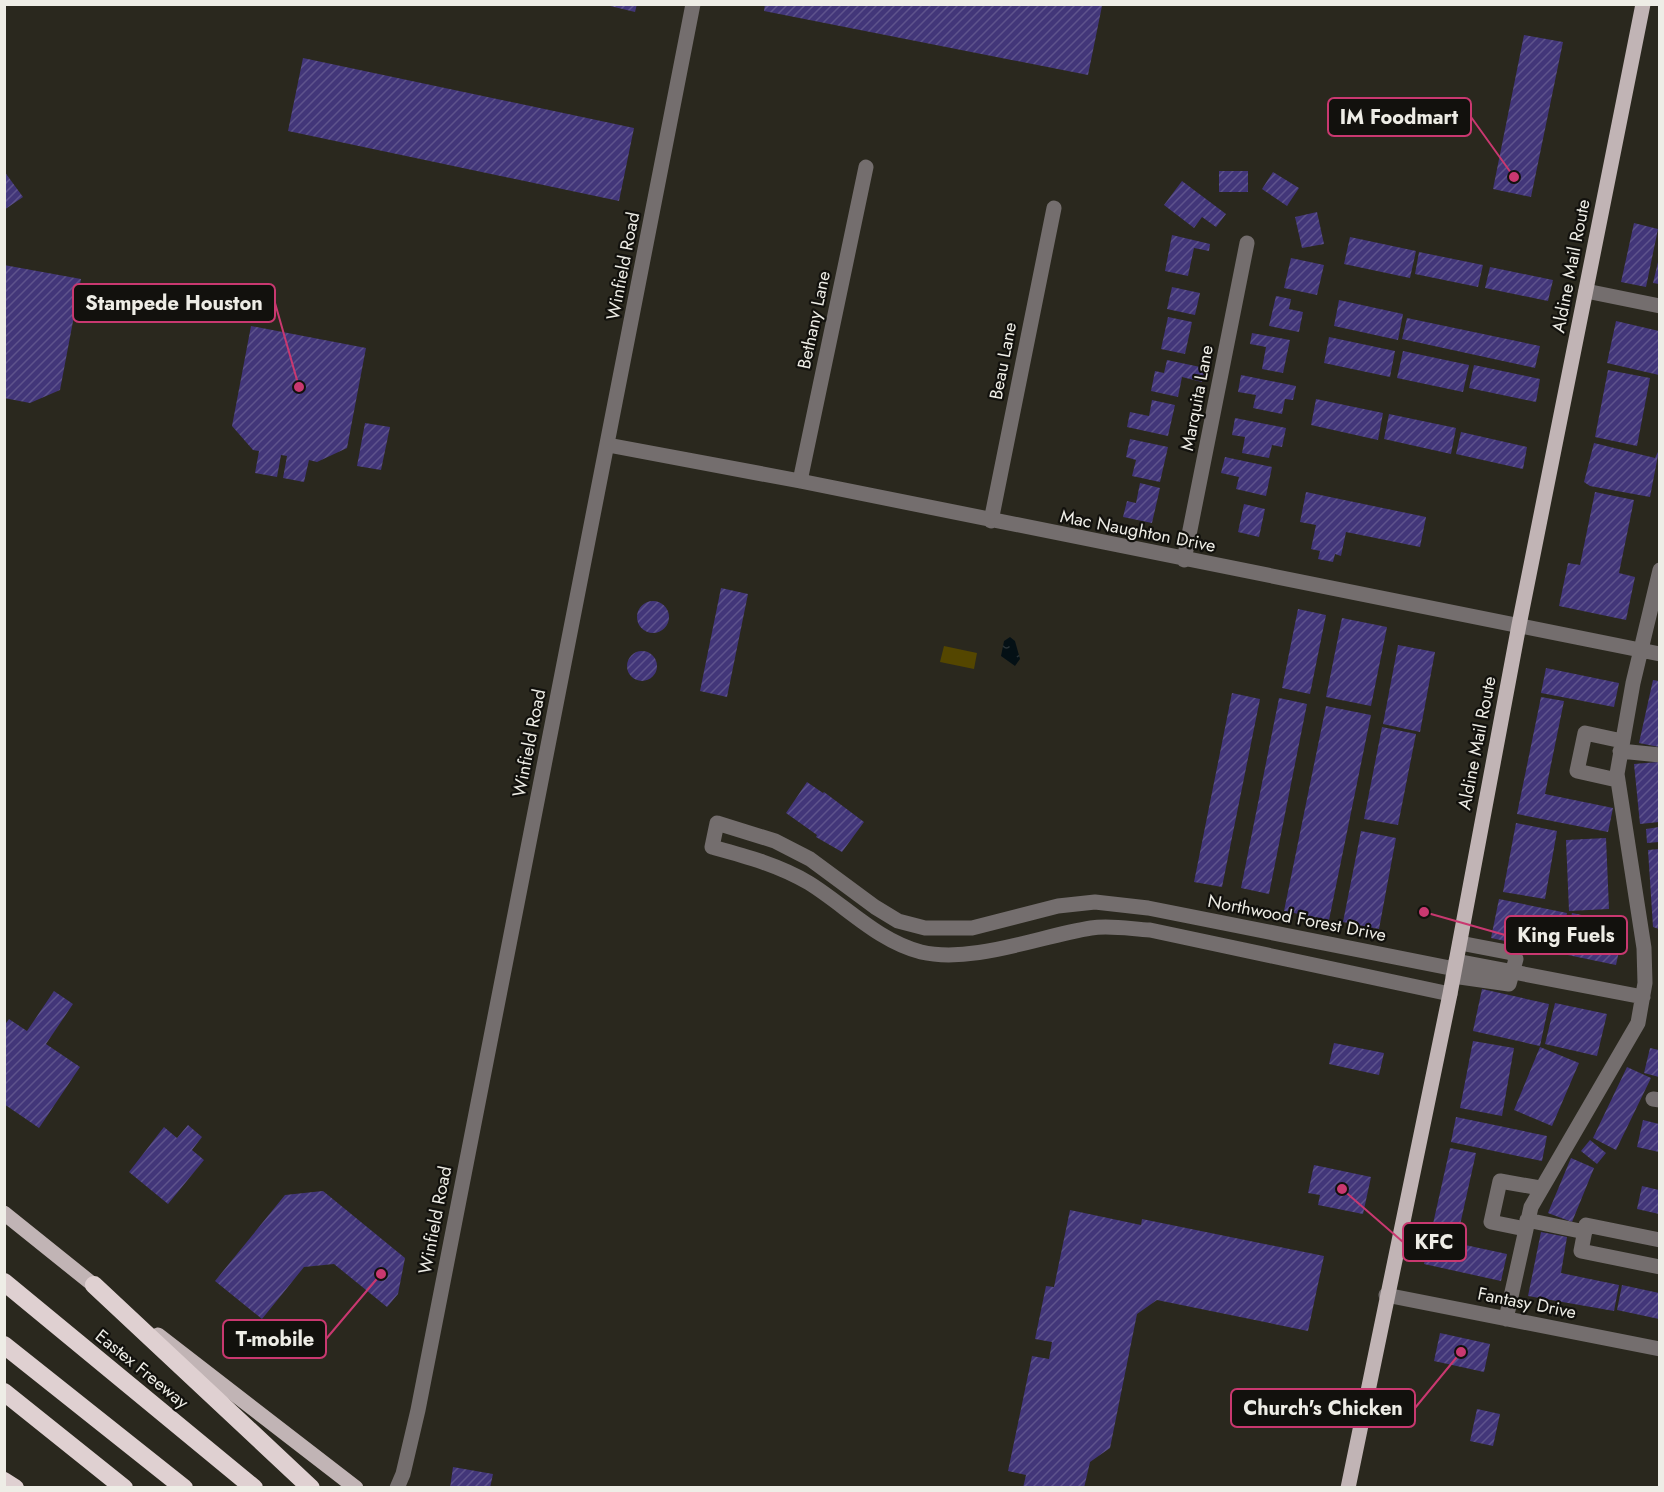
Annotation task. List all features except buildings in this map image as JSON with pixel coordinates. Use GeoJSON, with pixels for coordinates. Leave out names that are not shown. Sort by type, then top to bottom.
{"type":"FeatureCollection","features":[{"type":"Feature","properties":{"kind":"highway","name":"Eastex Freeway"},"geometry":{"type":"LineString","coordinates":[[4,1282],[254,1488]]}},
{"type":"Feature","properties":{"kind":"highway"},"geometry":{"type":"LineString","coordinates":[[94,1286],[311,1488]]}},
{"type":"Feature","properties":{"kind":"highway"},"geometry":{"type":"LineString","coordinates":[[4,1345],[184,1488]]}},
{"type":"Feature","properties":{"kind":"highway"},"geometry":{"type":"LineString","coordinates":[[4,1392],[124,1488]]}},
{"type":"Feature","properties":{"kind":"highway"},"geometry":{"type":"LineString","coordinates":[[4,1481],[15,1488]]}},
{"type":"Feature","properties":{"kind":"main road","name":"Aldine Mail Route"},"geometry":{"type":"LineString","coordinates":[[1348,1488],[1450,994],[1519,625],[1643,4]]}},
{"type":"Feature","properties":{"kind":"main road"},"geometry":{"type":"LineString","coordinates":[[4,1213],[94,1286],[356,1488]]}},
{"type":"Feature","properties":{"kind":"street","name":"Winfield Road"},"geometry":{"type":"LineString","coordinates":[[397,1488],[403,1474],[418,1410],[693,4]]}},
{"type":"Feature","properties":{"kind":"street","name":"Bethany Lane"},"geometry":{"type":"LineString","coordinates":[[800,481],[866,167]]}},
{"type":"Feature","properties":{"kind":"street","name":"Beau Lane"},"geometry":{"type":"LineString","coordinates":[[991,521],[1054,208]]}},
{"type":"Feature","properties":{"kind":"street","name":"Marquita Lane"},"geometry":{"type":"LineString","coordinates":[[1184,560],[1247,243]]}},
{"type":"Feature","properties":{"kind":"street"},"geometry":{"type":"LineString","coordinates":[[1586,291],[1659,306]]}},
{"type":"Feature","properties":{"kind":"street","name":"Mac Naughton Drive"},"geometry":{"type":"LineString","coordinates":[[608,445],[800,481],[1659,654]]}},
{"type":"Feature","properties":{"kind":"street"},"geometry":{"type":"LineString","coordinates":[[1506,1319],[1526,1224],[1540,1188],[1633,1034],[1643,997],[1644,948],[1617,780],[1621,746],[1659,570]]}},
{"type":"Feature","properties":{"kind":"street"},"geometry":{"type":"LineString","coordinates":[[1617,780],[1577,771],[1585,733],[1621,746],[1659,754]]}},
{"type":"Feature","properties":{"kind":"street","name":"Northwood Forest Drive"},"geometry":{"type":"LineString","coordinates":[[1450,994],[1150,930],[1094,928],[970,955],[945,956],[920,952],[882,935],[809,883],[782,869],[712,847],[717,823],[775,841],[801,854],[891,916],[925,928],[972,928],[1058,906],[1095,902],[1132,906],[1455,968],[1509,984],[1514,972]]}},
{"type":"Feature","properties":{"kind":"street"},"geometry":{"type":"LineString","coordinates":[[1129,929],[1132,906]]}},
{"type":"Feature","properties":{"kind":"street"},"geometry":{"type":"LineString","coordinates":[[920,952],[925,928]]}},
{"type":"Feature","properties":{"kind":"street"},"geometry":{"type":"LineString","coordinates":[[1460,943],[1512,953],[1516,959],[1514,972],[1643,997]]}},
{"type":"Feature","properties":{"kind":"street"},"geometry":{"type":"LineString","coordinates":[[1540,1188],[1500,1180],[1491,1222],[1585,1232]]}},
{"type":"Feature","properties":{"kind":"street"},"geometry":{"type":"LineString","coordinates":[[1659,1240],[1586,1225],[1581,1251],[1659,1267]]}},
{"type":"Feature","properties":{"kind":"street","name":"Fantasy Drive"},"geometry":{"type":"LineString","coordinates":[[1386,1296],[1659,1349]]}},
{"type":"Feature","properties":{"kind":"shaded area"},"geometry":{"type":"Polygon","coordinates":[[[944,646],[977,653],[974,669],[940,662],[944,646]]]}},
{"type":"Feature","properties":{"kind":"water"},"geometry":{"type":"Polygon","coordinates":[[[1010,637],[1015,641],[1020,659],[1015,666],[1001,656],[1004,641],[1010,637]]]}},
{"type":"Feature","properties":{"kind":"place","name":"IM Foodmart"},"geometry":{"type":"Point","coordinates":[1514,177]}},
{"type":"Feature","properties":{"kind":"place","name":"Stampede Houston"},"geometry":{"type":"Point","coordinates":[299,387]}},
{"type":"Feature","properties":{"kind":"place","name":"King Fuels"},"geometry":{"type":"Point","coordinates":[1424,912]}},
{"type":"Feature","properties":{"kind":"place","name":"KFC"},"geometry":{"type":"Point","coordinates":[1342,1189]}},
{"type":"Feature","properties":{"kind":"place","name":"T-mobile"},"geometry":{"type":"Point","coordinates":[381,1274]}},
{"type":"Feature","properties":{"kind":"place","name":"Church's Chicken"},"geometry":{"type":"Point","coordinates":[1461,1352]}}]}
